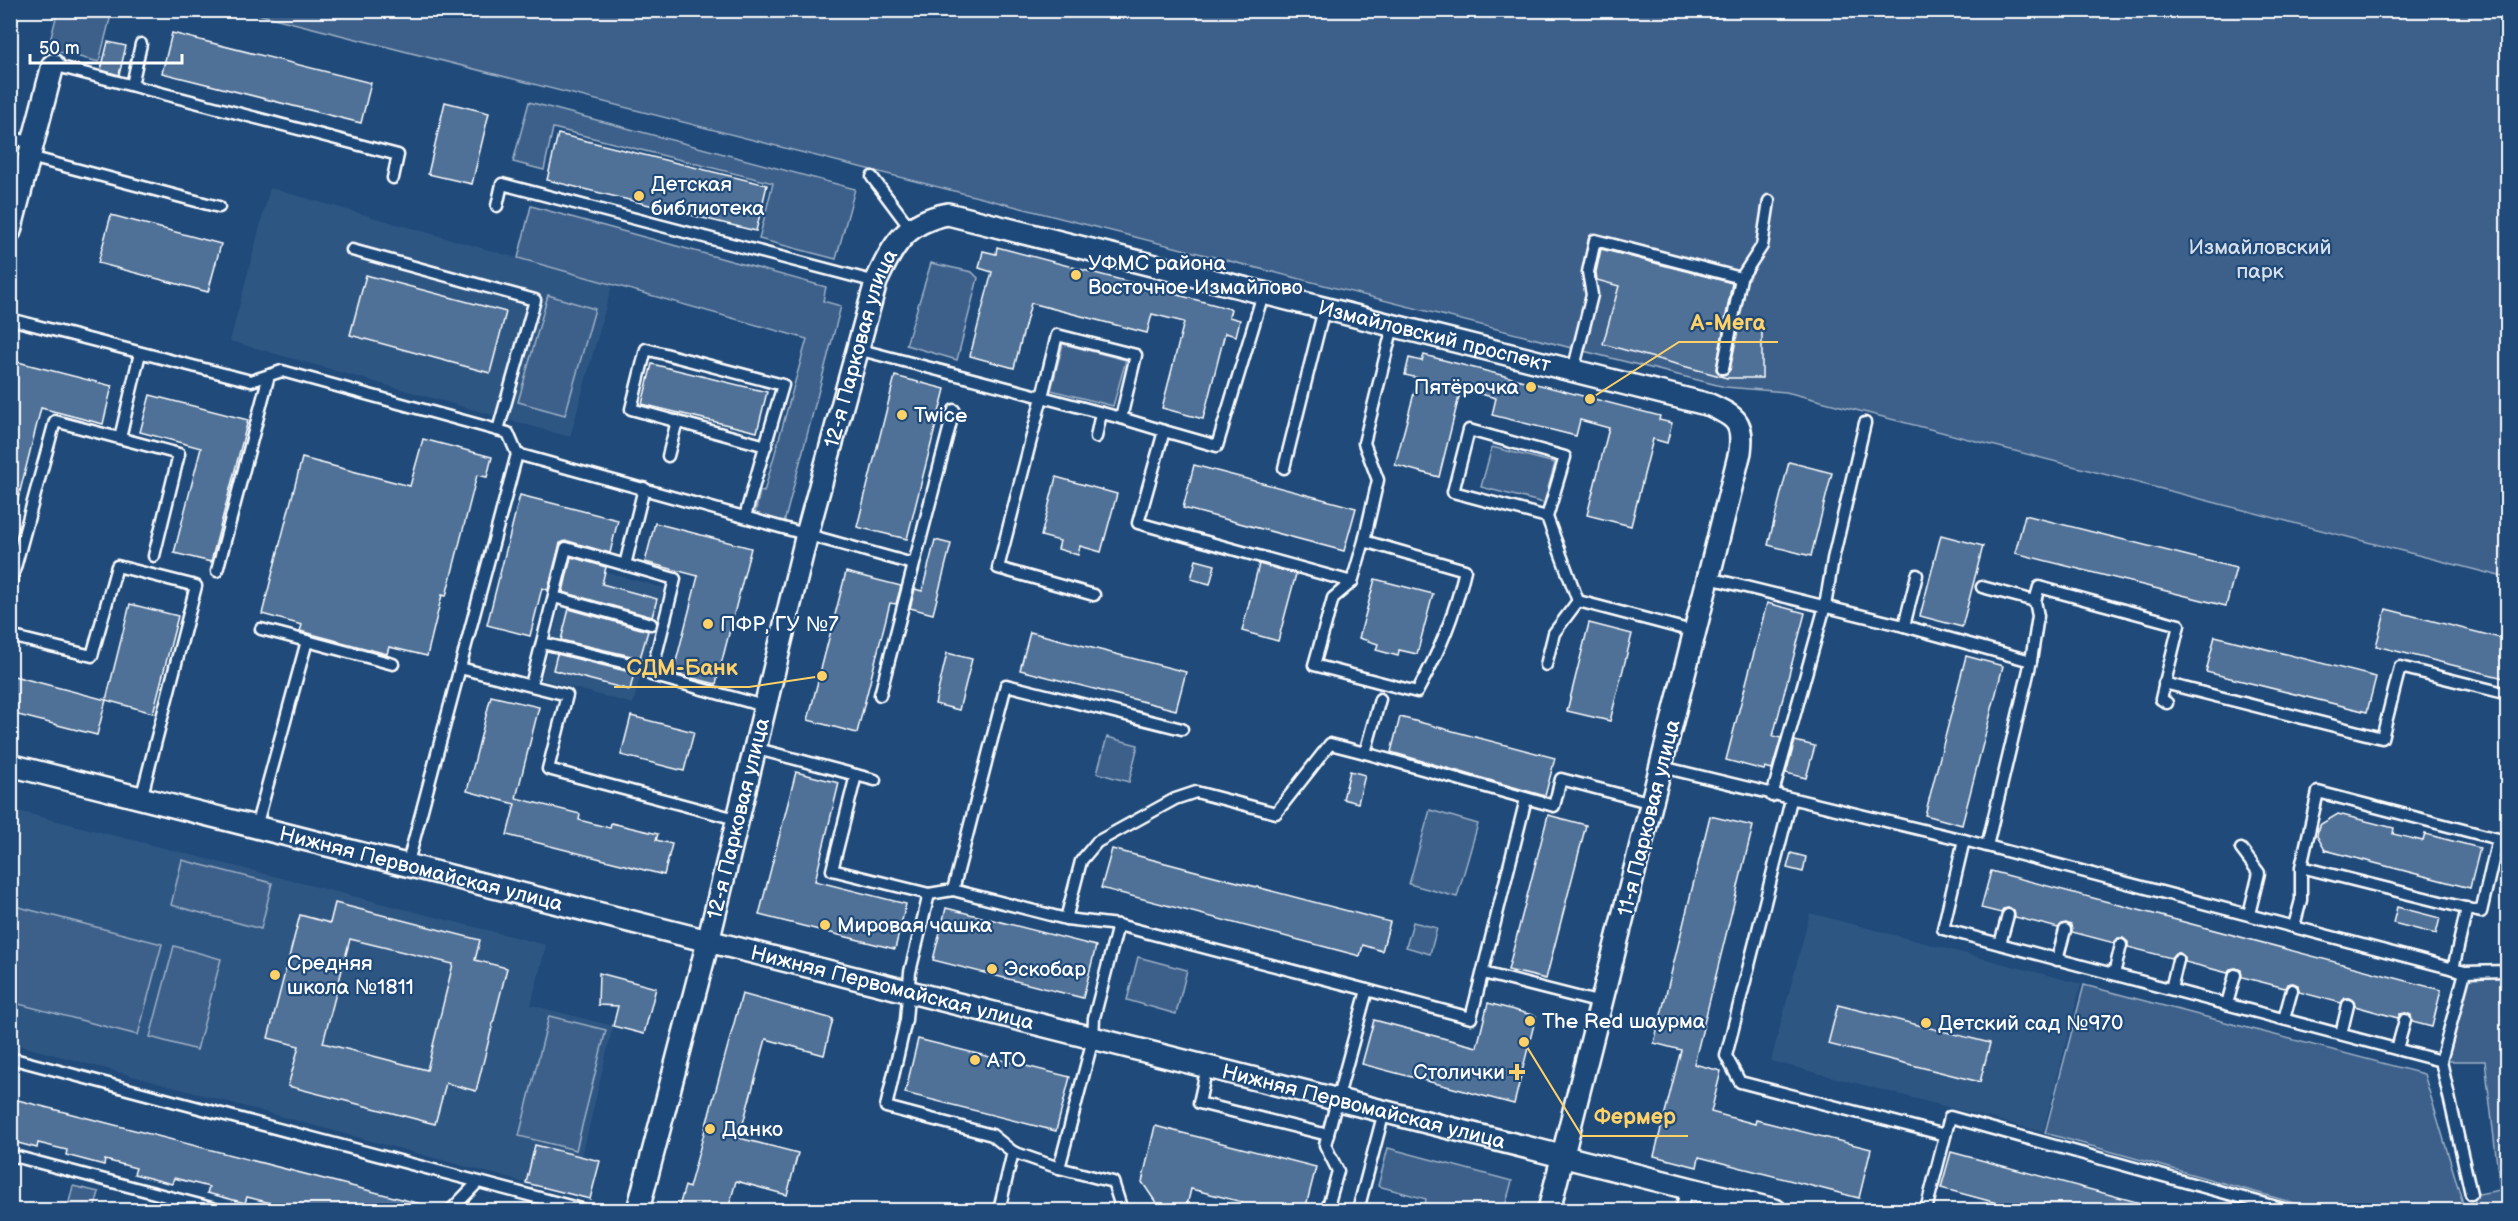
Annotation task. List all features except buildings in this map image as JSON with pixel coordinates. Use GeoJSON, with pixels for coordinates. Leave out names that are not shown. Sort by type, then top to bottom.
{"type":"FeatureCollection","features":[{"type":"Feature","properties":{"kind":"street"},"geometry":{"type":"LineString","coordinates":[[10,231],[53,65]]}},
{"type":"Feature","properties":{"kind":"street","name":"Измайловский проспект"},"geometry":{"type":"LineString","coordinates":[[910,228],[933,217],[948,214],[959,216],[1710,405],[1729,413],[1739,424]]}},
{"type":"Feature","properties":{"kind":"street","name":"12-я Парковая улица"},"geometry":{"type":"LineString","coordinates":[[638,1210],[708,942],[807,534],[857,349],[876,282],[891,248],[910,228]]}},
{"type":"Feature","properties":{"kind":"street","name":"11-я Парковая улица"},"geometry":{"type":"LineString","coordinates":[[1549,1210],[1740,452],[1742,437],[1739,424]]}},
{"type":"Feature","properties":{"kind":"street","name":"Нижняя Первомайская улица"},"geometry":{"type":"LineString","coordinates":[[10,765],[1775,1210]]}},
{"type":"Feature","properties":{"kind":"lane"},"geometry":{"type":"LineString","coordinates":[[132,85],[141,44]]}},
{"type":"Feature","properties":{"kind":"lane"},"geometry":{"type":"LineString","coordinates":[[53,65],[398,155],[393,178]]}},
{"type":"Feature","properties":{"kind":"lane"},"geometry":{"type":"LineString","coordinates":[[10,137],[32,150],[219,207]]}},
{"type":"Feature","properties":{"kind":"lane"},"geometry":{"type":"LineString","coordinates":[[872,177],[910,228]]}},
{"type":"Feature","properties":{"kind":"lane"},"geometry":{"type":"LineString","coordinates":[[496,206],[502,184],[876,282]]}},
{"type":"Feature","properties":{"kind":"lane"},"geometry":{"type":"LineString","coordinates":[[1723,368],[1741,278],[1762,246],[1769,201]]}},
{"type":"Feature","properties":{"kind":"lane"},"geometry":{"type":"LineString","coordinates":[[1573,371],[1592,295],[1588,272],[1595,240],[1741,278]]}},
{"type":"Feature","properties":{"kind":"lane"},"geometry":{"type":"LineString","coordinates":[[352,250],[535,300],[498,430]]}},
{"type":"Feature","properties":{"kind":"lane"},"geometry":{"type":"LineString","coordinates":[[857,349],[1121,418],[1217,446],[1263,294]]}},
{"type":"Feature","properties":{"kind":"lane"},"geometry":{"type":"LineString","coordinates":[[1284,468],[1324,309]]}},
{"type":"Feature","properties":{"kind":"lane"},"geometry":{"type":"LineString","coordinates":[[10,319],[251,381],[282,371],[508,432],[517,454],[407,866]]}},
{"type":"Feature","properties":{"kind":"lane"},"geometry":{"type":"LineString","coordinates":[[1364,541],[1465,570],[1455,609],[1439,652],[1417,692],[1314,665],[1333,598],[1352,582],[1364,541],[1378,480],[1364,443],[1393,326]]}},
{"type":"Feature","properties":{"kind":"lane"},"geometry":{"type":"LineString","coordinates":[[1094,595],[998,567],[1057,335],[1136,356],[1121,418]]}},
{"type":"Feature","properties":{"kind":"lane"},"geometry":{"type":"LineString","coordinates":[[745,517],[766,446],[783,384],[646,349],[632,409],[766,446]]}},
{"type":"Feature","properties":{"kind":"lane"},"geometry":{"type":"LineString","coordinates":[[120,438],[140,352]]}},
{"type":"Feature","properties":{"kind":"lane"},"geometry":{"type":"LineString","coordinates":[[217,572],[269,375]]}},
{"type":"Feature","properties":{"kind":"lane"},"geometry":{"type":"LineString","coordinates":[[880,695],[954,410]]}},
{"type":"Feature","properties":{"kind":"lane"},"geometry":{"type":"LineString","coordinates":[[1096,437],[1101,413]]}},
{"type":"Feature","properties":{"kind":"lane"},"geometry":{"type":"LineString","coordinates":[[10,586],[55,421],[179,453],[154,556]]}},
{"type":"Feature","properties":{"kind":"lane"},"geometry":{"type":"LineString","coordinates":[[668,456],[677,421]]}},
{"type":"Feature","properties":{"kind":"lane"},"geometry":{"type":"LineString","coordinates":[[1772,796],[1826,606],[1833,559],[1865,423]]}},
{"type":"Feature","properties":{"kind":"lane"},"geometry":{"type":"LineString","coordinates":[[1547,517],[1453,492],[1469,430],[1565,457],[1547,517],[1578,601]]}},
{"type":"Feature","properties":{"kind":"lane"},"geometry":{"type":"LineString","coordinates":[[1164,431],[1138,524],[1352,582]]}},
{"type":"Feature","properties":{"kind":"lane"},"geometry":{"type":"LineString","coordinates":[[517,454],[913,564]]}},
{"type":"Feature","properties":{"kind":"lane"},"geometry":{"type":"LineString","coordinates":[[625,565],[644,488]]}},
{"type":"Feature","properties":{"kind":"lane"},"geometry":{"type":"LineString","coordinates":[[531,685],[566,548],[675,579],[651,675],[764,706]]}},
{"type":"Feature","properties":{"kind":"lane"},"geometry":{"type":"LineString","coordinates":[[10,636],[92,656],[117,566],[196,586],[141,798]]}},
{"type":"Feature","properties":{"kind":"lane"},"geometry":{"type":"LineString","coordinates":[[1904,626],[1917,575]]}},
{"type":"Feature","properties":{"kind":"lane"},"geometry":{"type":"LineString","coordinates":[[1709,579],[1826,606],[2031,661]]}},
{"type":"Feature","properties":{"kind":"lane"},"geometry":{"type":"LineString","coordinates":[[1982,587],[2035,601]]}},
{"type":"Feature","properties":{"kind":"lane"},"geometry":{"type":"LineString","coordinates":[[1987,846],[2031,661],[2038,616],[2035,601],[2038,587],[2179,626],[2161,699],[2167,704]]}},
{"type":"Feature","properties":{"kind":"lane"},"geometry":{"type":"LineString","coordinates":[[554,597],[651,624]]}},
{"type":"Feature","properties":{"kind":"lane"},"geometry":{"type":"LineString","coordinates":[[1578,601],[1696,632]]}},
{"type":"Feature","properties":{"kind":"lane"},"geometry":{"type":"LineString","coordinates":[[1546,665],[1554,633],[1578,601]]}},
{"type":"Feature","properties":{"kind":"lane"},"geometry":{"type":"LineString","coordinates":[[261,629],[393,664]]}},
{"type":"Feature","properties":{"kind":"lane"},"geometry":{"type":"LineString","coordinates":[[256,827],[307,641]]}},
{"type":"Feature","properties":{"kind":"lane"},"geometry":{"type":"LineString","coordinates":[[542,643],[639,666]]}},
{"type":"Feature","properties":{"kind":"lane"},"geometry":{"type":"LineString","coordinates":[[2164,683],[2382,738],[2400,667],[2508,694]]}},
{"type":"Feature","properties":{"kind":"lane"},"geometry":{"type":"LineString","coordinates":[[460,668],[567,695],[548,769],[736,819]]}},
{"type":"Feature","properties":{"kind":"lane"},"geometry":{"type":"LineString","coordinates":[[953,890],[1006,685],[1182,729]]}},
{"type":"Feature","properties":{"kind":"lane"},"geometry":{"type":"LineString","coordinates":[[1365,753],[1380,699]]}},
{"type":"Feature","properties":{"kind":"lane"},"geometry":{"type":"LineString","coordinates":[[1066,919],[1081,861],[1097,842],[1175,799],[1196,792],[1276,813],[1330,744],[1554,806],[1561,779],[1652,803]]}},
{"type":"Feature","properties":{"kind":"lane"},"geometry":{"type":"LineString","coordinates":[[754,748],[875,780]]}},
{"type":"Feature","properties":{"kind":"lane"},"geometry":{"type":"LineString","coordinates":[[1662,767],[1772,796],[1964,840],[2465,972],[2508,971]]}},
{"type":"Feature","properties":{"kind":"lane"},"geometry":{"type":"LineString","coordinates":[[856,775],[831,870],[929,894],[953,890],[1066,919],[1118,925],[1471,1018],[1526,799]]}},
{"type":"Feature","properties":{"kind":"lane"},"geometry":{"type":"LineString","coordinates":[[2294,927],[2301,900],[2301,867],[2318,792],[2498,839],[2481,912],[2301,867]]}},
{"type":"Feature","properties":{"kind":"lane"},"geometry":{"type":"LineString","coordinates":[[1791,800],[1725,1056],[1740,1082],[1945,1135]]}},
{"type":"Feature","properties":{"kind":"lane"},"geometry":{"type":"LineString","coordinates":[[1964,840],[1943,929],[2441,1061]]}},
{"type":"Feature","properties":{"kind":"lane"},"geometry":{"type":"LineString","coordinates":[[2241,849],[2259,873],[2249,914]]}},
{"type":"Feature","properties":{"kind":"lane"},"geometry":{"type":"LineString","coordinates":[[929,894],[910,972],[906,1020],[886,1107],[992,1135],[1013,1152],[1059,1168],[1113,1182],[1121,1206],[1120,1210]]}},
{"type":"Feature","properties":{"kind":"lane"},"geometry":{"type":"LineString","coordinates":[[2453,969],[2467,908]]}},
{"type":"Feature","properties":{"kind":"lane"},"geometry":{"type":"LineString","coordinates":[[2000,944],[2008,915]]}},
{"type":"Feature","properties":{"kind":"lane"},"geometry":{"type":"LineString","coordinates":[[1059,1168],[1093,1038],[1094,1018],[1118,925]]}},
{"type":"Feature","properties":{"kind":"lane"},"geometry":{"type":"LineString","coordinates":[[2057,960],[2065,930]]}},
{"type":"Feature","properties":{"kind":"lane"},"geometry":{"type":"LineString","coordinates":[[2114,974],[2121,945]]}},
{"type":"Feature","properties":{"kind":"lane"},"geometry":{"type":"LineString","coordinates":[[2171,989],[2178,960]]}},
{"type":"Feature","properties":{"kind":"lane"},"geometry":{"type":"LineString","coordinates":[[2465,972],[2441,1061],[2471,1194]]}},
{"type":"Feature","properties":{"kind":"lane"},"geometry":{"type":"LineString","coordinates":[[1483,973],[1601,1003]]}},
{"type":"Feature","properties":{"kind":"lane"},"geometry":{"type":"LineString","coordinates":[[2227,1004],[2235,975]]}},
{"type":"Feature","properties":{"kind":"lane"},"geometry":{"type":"LineString","coordinates":[[1327,1210],[1338,1171],[1325,1145],[1367,990]]}},
{"type":"Feature","properties":{"kind":"lane"},"geometry":{"type":"LineString","coordinates":[[2284,1019],[2292,990]]}},
{"type":"Feature","properties":{"kind":"lane"},"geometry":{"type":"LineString","coordinates":[[2341,1034],[2349,1005]]}},
{"type":"Feature","properties":{"kind":"lane"},"geometry":{"type":"LineString","coordinates":[[2397,1049],[2405,1020]]}},
{"type":"Feature","properties":{"kind":"lane"},"geometry":{"type":"LineString","coordinates":[[10,1058],[585,1210]]}},
{"type":"Feature","properties":{"kind":"lane"},"geometry":{"type":"LineString","coordinates":[[1207,1067],[1199,1102],[1328,1135]]}},
{"type":"Feature","properties":{"kind":"lane"},"geometry":{"type":"LineString","coordinates":[[1358,1210],[1384,1112]]}},
{"type":"Feature","properties":{"kind":"lane"},"geometry":{"type":"LineString","coordinates":[[1926,1210],[1950,1117],[2287,1210]]}},
{"type":"Feature","properties":{"kind":"lane"},"geometry":{"type":"LineString","coordinates":[[999,1210],[1013,1152]]}},
{"type":"Feature","properties":{"kind":"lane"},"geometry":{"type":"LineString","coordinates":[[10,1155],[219,1210]]}},
{"type":"Feature","properties":{"kind":"lane"},"geometry":{"type":"LineString","coordinates":[[451,1210],[478,1182]]}},
{"type":"Feature","properties":{"kind":"lane"},"geometry":{"type":"LineString","coordinates":[[1681,1210],[1687,1188]]}},
{"type":"Feature","properties":{"kind":"lane"},"geometry":{"type":"LineString","coordinates":[[535,1210],[538,1198]]}},
{"type":"Feature","properties":{"kind":"shaded area"},"geometry":{"type":"Polygon","coordinates":[[[270,188],[612,285],[570,437],[230,341],[270,188]]]}},
{"type":"Feature","properties":{"kind":"shaded area"},"geometry":{"type":"Polygon","coordinates":[[[572,563],[664,588],[633,704],[541,679],[572,563]]]}},
{"type":"Feature","properties":{"kind":"shaded area","name":"Средняя школа №1811"},"geometry":{"type":"Polygon","coordinates":[[[10,809],[546,945],[531,1005],[613,1026],[582,1157],[535,1145],[526,1183],[11,1043],[10,809]]]}},
{"type":"Feature","properties":{"kind":"shaded area","name":"Детский сад №970"},"geometry":{"type":"Polygon","coordinates":[[[1810,913],[2081,984],[2043,1132],[1771,1061],[1810,913]]]}},
{"type":"Feature","properties":{"kind":"green space"},"geometry":{"type":"Polygon","coordinates":[[[58,10],[112,11],[99,62],[48,49],[58,10]]]}},
{"type":"Feature","properties":{"kind":"green space","name":"Измайловский парк"},"geometry":{"type":"Polygon","coordinates":[[[246,11],[2507,11],[2507,578],[1786,392],[1725,387],[246,11]]]}},
{"type":"Feature","properties":{"kind":"green space"},"geometry":{"type":"Polygon","coordinates":[[[529,102],[855,189],[836,259],[759,239],[773,183],[553,128],[544,170],[513,162],[529,102]]]}},
{"type":"Feature","properties":{"kind":"green space"},"geometry":{"type":"Polygon","coordinates":[[[531,206],[826,287],[823,301],[841,306],[784,523],[755,514],[760,491],[764,492],[807,339],[518,258],[531,206]]]}},
{"type":"Feature","properties":{"kind":"green space"},"geometry":{"type":"Polygon","coordinates":[[[931,263],[972,272],[978,278],[957,360],[906,345],[931,263]]]}},
{"type":"Feature","properties":{"kind":"green space"},"geometry":{"type":"Polygon","coordinates":[[[548,295],[595,309],[565,415],[518,402],[548,295]]]}},
{"type":"Feature","properties":{"kind":"green space"},"geometry":{"type":"Polygon","coordinates":[[[1063,344],[1126,360],[1113,406],[1051,390],[1063,344]]]}},
{"type":"Feature","properties":{"kind":"green space"},"geometry":{"type":"Polygon","coordinates":[[[1492,447],[1555,463],[1544,503],[1481,487],[1492,447]]]}},
{"type":"Feature","properties":{"kind":"green space"},"geometry":{"type":"Polygon","coordinates":[[[1107,737],[1138,745],[1129,782],[1097,773],[1107,737]]]}},
{"type":"Feature","properties":{"kind":"green space"},"geometry":{"type":"Polygon","coordinates":[[[1430,810],[1478,824],[1457,897],[1409,884],[1430,810]]]}},
{"type":"Feature","properties":{"kind":"green space"},"geometry":{"type":"Polygon","coordinates":[[[182,860],[272,883],[261,929],[171,905],[182,860]]]}},
{"type":"Feature","properties":{"kind":"green space"},"geometry":{"type":"Polygon","coordinates":[[[11,905],[162,944],[138,1035],[11,1002],[11,905]]]}},
{"type":"Feature","properties":{"kind":"green space"},"geometry":{"type":"Polygon","coordinates":[[[1413,922],[1437,928],[1430,954],[1406,947],[1413,922]]]}},
{"type":"Feature","properties":{"kind":"green space"},"geometry":{"type":"Polygon","coordinates":[[[174,946],[221,959],[197,1050],[150,1037],[174,946]]]}},
{"type":"Feature","properties":{"kind":"green space"},"geometry":{"type":"Polygon","coordinates":[[[1138,957],[1187,970],[1176,1014],[1127,1000],[1138,957]]]}},
{"type":"Feature","properties":{"kind":"green space"},"geometry":{"type":"Polygon","coordinates":[[[2507,971],[2507,1210],[2477,1210],[2473,1195],[2500,1190],[2485,1061],[2441,1061],[2465,972],[2507,971]]]}},
{"type":"Feature","properties":{"kind":"green space"},"geometry":{"type":"Polygon","coordinates":[[[2084,985],[2424,1074],[2465,1210],[2319,1210],[2045,1133],[2084,985]]]}},
{"type":"Feature","properties":{"kind":"green space"},"geometry":{"type":"Polygon","coordinates":[[[549,1016],[606,1030],[576,1150],[519,1136],[549,1016]]]}},
{"type":"Feature","properties":{"kind":"green space"},"geometry":{"type":"Polygon","coordinates":[[[1388,1148],[1512,1181],[1504,1210],[1424,1210],[1426,1199],[1378,1186],[1388,1148]]]}},
{"type":"Feature","properties":{"kind":"green space"},"geometry":{"type":"Polygon","coordinates":[[[73,1186],[99,1192],[94,1210],[67,1210],[73,1186]]]}},
{"type":"Feature","properties":{"kind":"place","name":"Детская библиотека"},"geometry":{"type":"Point","coordinates":[639,196]}},
{"type":"Feature","properties":{"kind":"place","name":"УФМС района Восточное Измайлово"},"geometry":{"type":"Point","coordinates":[1076,275]}},
{"type":"Feature","properties":{"kind":"place","name":"Пятёрочка"},"geometry":{"type":"Point","coordinates":[1531,387]}},
{"type":"Feature","properties":{"kind":"place","name":"А-Мега"},"geometry":{"type":"Point","coordinates":[1590,399]}},
{"type":"Feature","properties":{"kind":"place","name":"Twice"},"geometry":{"type":"Point","coordinates":[902,415]}},
{"type":"Feature","properties":{"kind":"place","name":"ПФР, ГУ №7"},"geometry":{"type":"Point","coordinates":[708,624]}},
{"type":"Feature","properties":{"kind":"place","name":"СДМ-Банк"},"geometry":{"type":"Point","coordinates":[822,676]}},
{"type":"Feature","properties":{"kind":"place","name":"Мировая чашка"},"geometry":{"type":"Point","coordinates":[825,925]}},
{"type":"Feature","properties":{"kind":"place","name":"Эскобар"},"geometry":{"type":"Point","coordinates":[992,969]}},
{"type":"Feature","properties":{"kind":"place","name":"Средняя школа №1811"},"geometry":{"type":"Point","coordinates":[275,975]}},
{"type":"Feature","properties":{"kind":"place","name":"The Red шаурма"},"geometry":{"type":"Point","coordinates":[1530,1021]}},
{"type":"Feature","properties":{"kind":"place","name":"Детский сад №970"},"geometry":{"type":"Point","coordinates":[1926,1023]}},
{"type":"Feature","properties":{"kind":"place","name":"Фермер"},"geometry":{"type":"Point","coordinates":[1524,1042]}},
{"type":"Feature","properties":{"kind":"place","name":"АТО"},"geometry":{"type":"Point","coordinates":[975,1060]}},
{"type":"Feature","properties":{"kind":"place","name":"Столички"},"geometry":{"type":"Point","coordinates":[1517,1072]}},
{"type":"Feature","properties":{"kind":"place","name":"Данко"},"geometry":{"type":"Point","coordinates":[710,1129]}}]}
